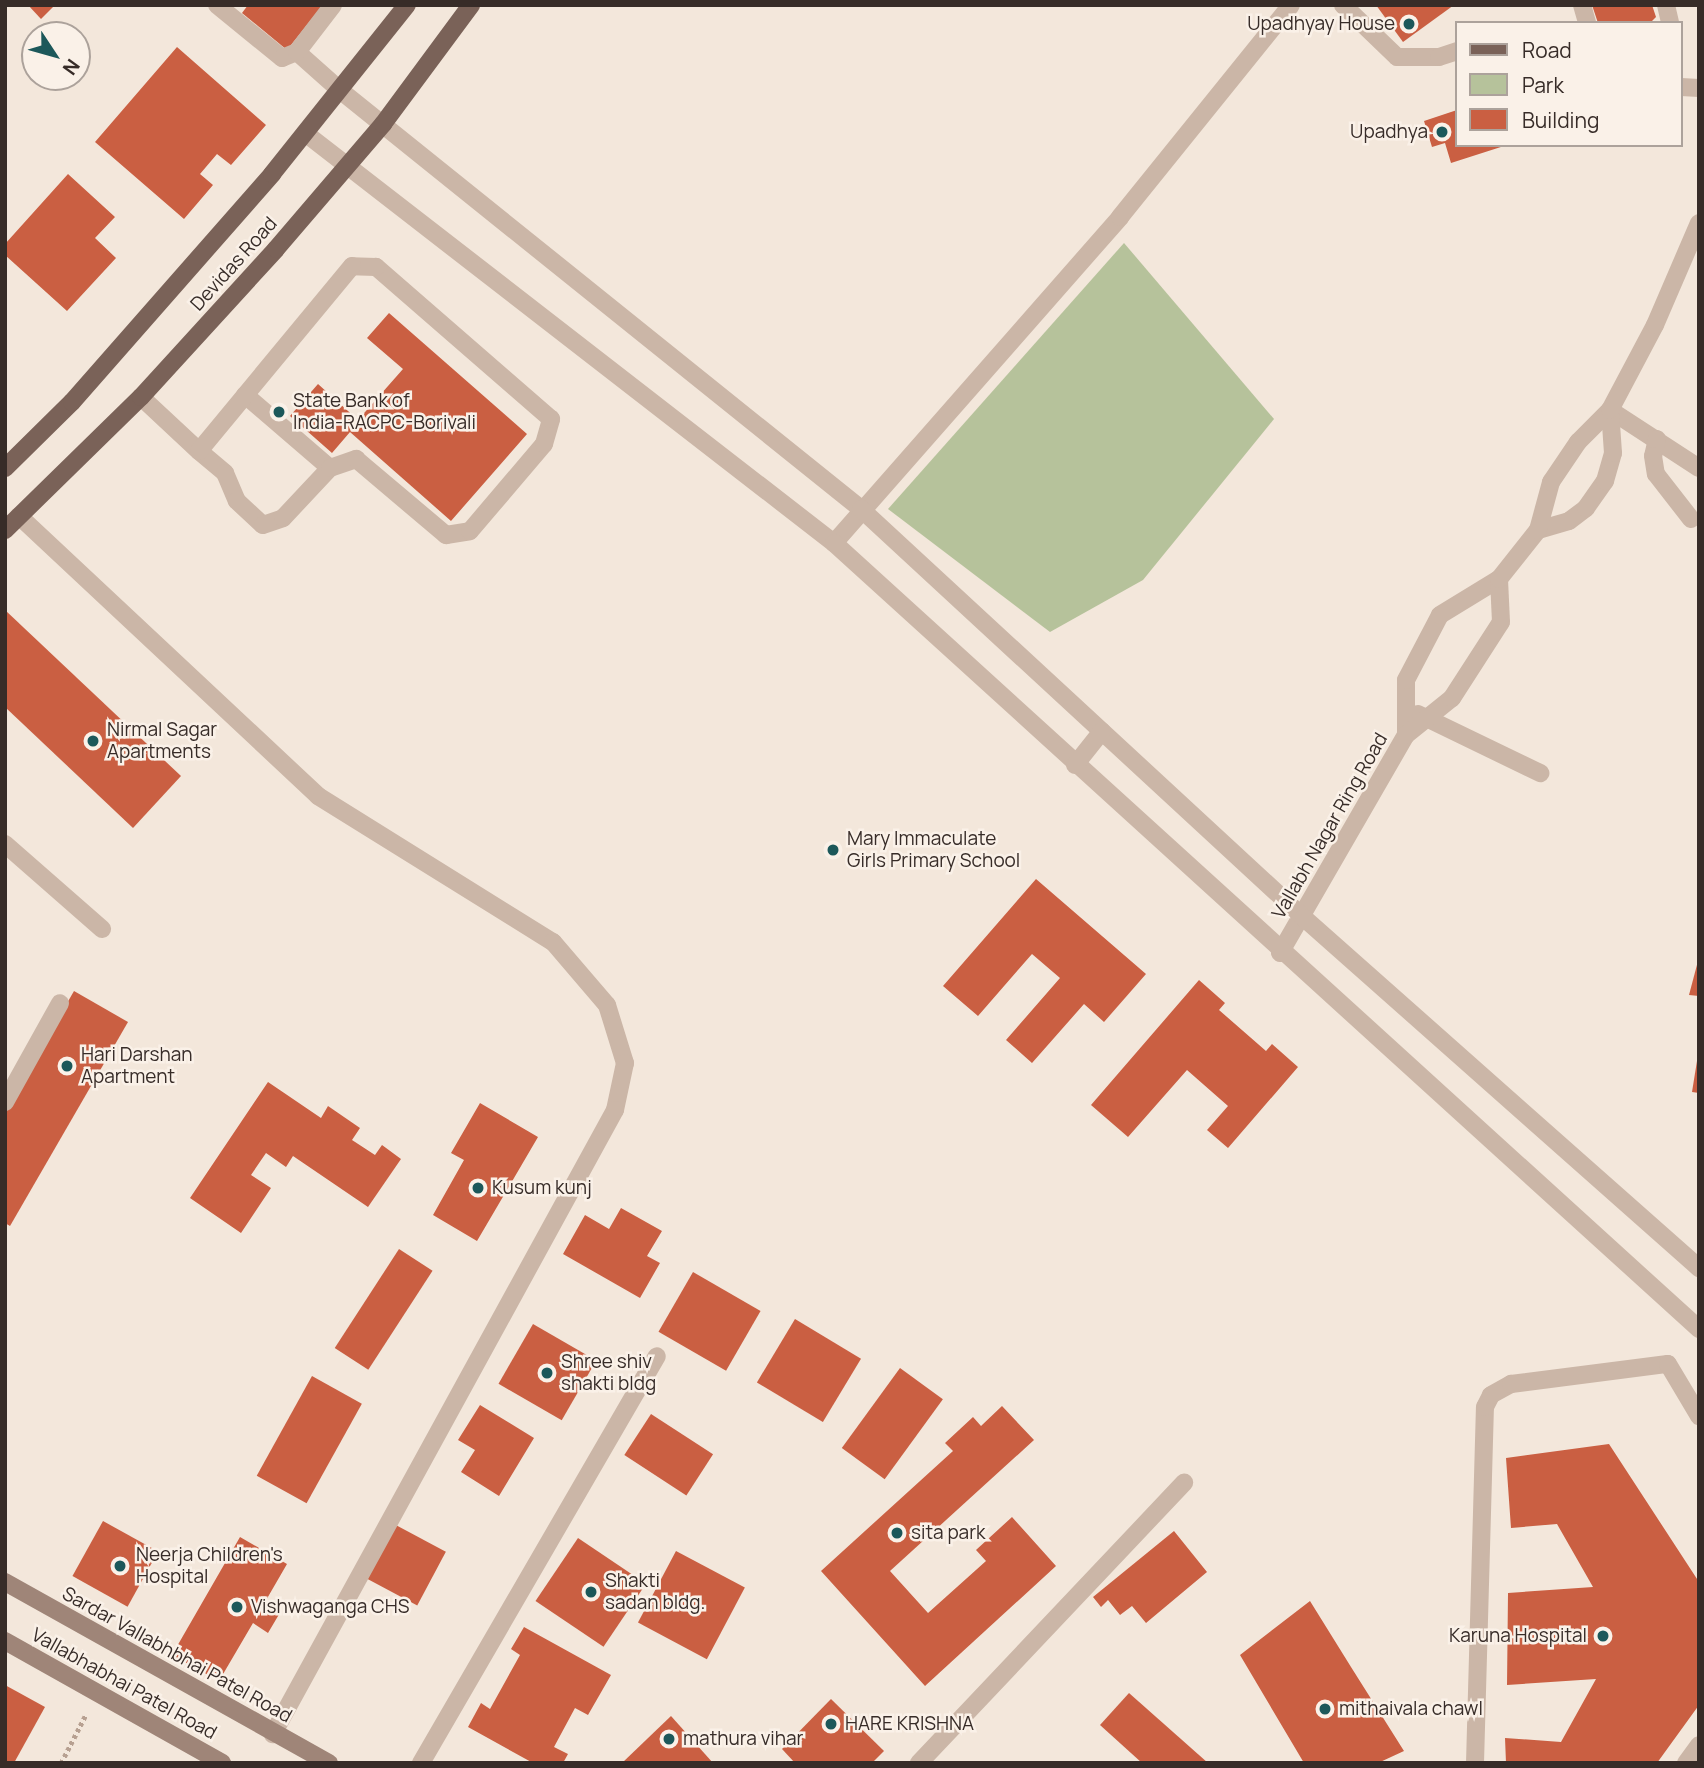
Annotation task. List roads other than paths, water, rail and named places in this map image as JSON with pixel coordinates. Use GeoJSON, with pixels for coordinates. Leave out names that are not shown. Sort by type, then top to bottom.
{"type":"FeatureCollection","features":[{"type":"Feature","properties":{"kind":"main road","name":"Devidas Road"},"geometry":{"type":"LineString","coordinates":[[5,468],[72,402],[341,91],[407,5]]}},
{"type":"Feature","properties":{"kind":"main road","name":"Devidas Road"},"geometry":{"type":"LineString","coordinates":[[5,530],[141,397],[347,166],[383,124],[471,5]]}},
{"type":"Feature","properties":{"kind":"main road","name":"Sardar Vallabhbhai Patel Road"},"geometry":{"type":"LineString","coordinates":[[5,1582],[329,1763]]}},
{"type":"Feature","properties":{"kind":"main road","name":"Vallabhabhai Patel Road"},"geometry":{"type":"LineString","coordinates":[[5,1641],[222,1763]]}},
{"type":"Feature","properties":{"kind":"street"},"geometry":{"type":"LineString","coordinates":[[216,5],[282,58],[297,52],[332,5]]}},
{"type":"Feature","properties":{"kind":"street"},"geometry":{"type":"LineString","coordinates":[[834,543],[861,509],[1120,218],[1291,5]]}},
{"type":"Feature","properties":{"kind":"street"},"geometry":{"type":"LineString","coordinates":[[1343,5],[1397,57],[1439,57],[1456,51]]}},
{"type":"Feature","properties":{"kind":"street"},"geometry":{"type":"LineString","coordinates":[[297,52],[341,91],[861,509],[1304,918],[1699,1268]]}},
{"type":"Feature","properties":{"kind":"street"},"geometry":{"type":"LineString","coordinates":[[305,133],[834,543],[1280,953],[1699,1329]]}},
{"type":"Feature","properties":{"kind":"street"},"geometry":{"type":"LineString","coordinates":[[1406,735],[1406,680],[1440,615],[1499,579],[1538,530],[1551,482],[1578,442],[1611,410],[1655,325],[1699,223]]}},
{"type":"Feature","properties":{"kind":"street"},"geometry":{"type":"LineString","coordinates":[[141,397],[199,451],[225,473],[237,501],[263,525],[283,518],[330,468],[356,458],[446,535],[470,531],[544,444],[551,419],[376,267],[352,266],[199,451]]}},
{"type":"Feature","properties":{"kind":"street"},"geometry":{"type":"LineString","coordinates":[[245,395],[330,468]]}},
{"type":"Feature","properties":{"kind":"street"},"geometry":{"type":"LineString","coordinates":[[1611,410],[1699,468]]}},
{"type":"Feature","properties":{"kind":"street"},"geometry":{"type":"LineString","coordinates":[[1538,530],[1578,514],[1605,481],[1613,453],[1611,410]]}},
{"type":"Feature","properties":{"kind":"street"},"geometry":{"type":"LineString","coordinates":[[1657,439],[1653,456],[1656,474],[1691,519]]}},
{"type":"Feature","properties":{"kind":"street"},"geometry":{"type":"LineString","coordinates":[[19,516],[318,796],[553,942],[607,1005],[625,1063],[615,1110],[273,1734]]}},
{"type":"Feature","properties":{"kind":"street","name":"Vallabh Nagar Ring Road"},"geometry":{"type":"LineString","coordinates":[[1280,953],[1304,918],[1406,735],[1452,698],[1501,622],[1499,579]]}},
{"type":"Feature","properties":{"kind":"street"},"geometry":{"type":"LineString","coordinates":[[1408,709],[1541,773]]}},
{"type":"Feature","properties":{"kind":"street"},"geometry":{"type":"LineString","coordinates":[[1075,765],[1102,731]]}},
{"type":"Feature","properties":{"kind":"street"},"geometry":{"type":"LineString","coordinates":[[5,844],[102,929]]}},
{"type":"Feature","properties":{"kind":"street"},"geometry":{"type":"LineString","coordinates":[[5,1102],[60,1003]]}},
{"type":"Feature","properties":{"kind":"street"},"geometry":{"type":"LineString","coordinates":[[421,1763],[657,1356]]}},
{"type":"Feature","properties":{"kind":"street"},"geometry":{"type":"LineString","coordinates":[[1475,1763],[1485,1407],[1491,1395],[1511,1384],[1668,1364],[1699,1416]]}},
{"type":"Feature","properties":{"kind":"street"},"geometry":{"type":"LineString","coordinates":[[919,1763],[1184,1483]]}},
{"type":"Feature","properties":{"kind":"place","name":"Upadhyay House"},"geometry":{"type":"Point","coordinates":[1409,24]}},
{"type":"Feature","properties":{"kind":"place","name":"Upadhya"},"geometry":{"type":"Point","coordinates":[1442,132]}},
{"type":"Feature","properties":{"kind":"place","name":"State Bank of India-RACPC-Borivali"},"geometry":{"type":"Point","coordinates":[279,412]}},
{"type":"Feature","properties":{"kind":"place","name":"Nirmal Sagar Apartments"},"geometry":{"type":"Point","coordinates":[93,741]}},
{"type":"Feature","properties":{"kind":"place","name":"Mary Immaculate Girls Primary School"},"geometry":{"type":"Point","coordinates":[833,850]}},
{"type":"Feature","properties":{"kind":"place","name":"Hari Darshan Apartment"},"geometry":{"type":"Point","coordinates":[67,1066]}},
{"type":"Feature","properties":{"kind":"place","name":"Kusum kunj"},"geometry":{"type":"Point","coordinates":[478,1188]}},
{"type":"Feature","properties":{"kind":"place","name":"Shree shiv shakti bldg"},"geometry":{"type":"Point","coordinates":[547,1373]}},
{"type":"Feature","properties":{"kind":"place","name":"sita park"},"geometry":{"type":"Point","coordinates":[897,1533]}},
{"type":"Feature","properties":{"kind":"place","name":"Neerja Children's Hospital"},"geometry":{"type":"Point","coordinates":[120,1566]}},
{"type":"Feature","properties":{"kind":"place","name":"Shakti sadan bldg."},"geometry":{"type":"Point","coordinates":[591,1592]}},
{"type":"Feature","properties":{"kind":"place","name":"Vishwaganga CHS"},"geometry":{"type":"Point","coordinates":[237,1607]}},
{"type":"Feature","properties":{"kind":"place","name":"Karuna Hospital"},"geometry":{"type":"Point","coordinates":[1603,1636]}},
{"type":"Feature","properties":{"kind":"place","name":"mithaivala chawl"},"geometry":{"type":"Point","coordinates":[1325,1709]}},
{"type":"Feature","properties":{"kind":"place","name":"HARE KRISHNA"},"geometry":{"type":"Point","coordinates":[831,1724]}},
{"type":"Feature","properties":{"kind":"place","name":"mathura vihar"},"geometry":{"type":"Point","coordinates":[669,1739]}}]}
